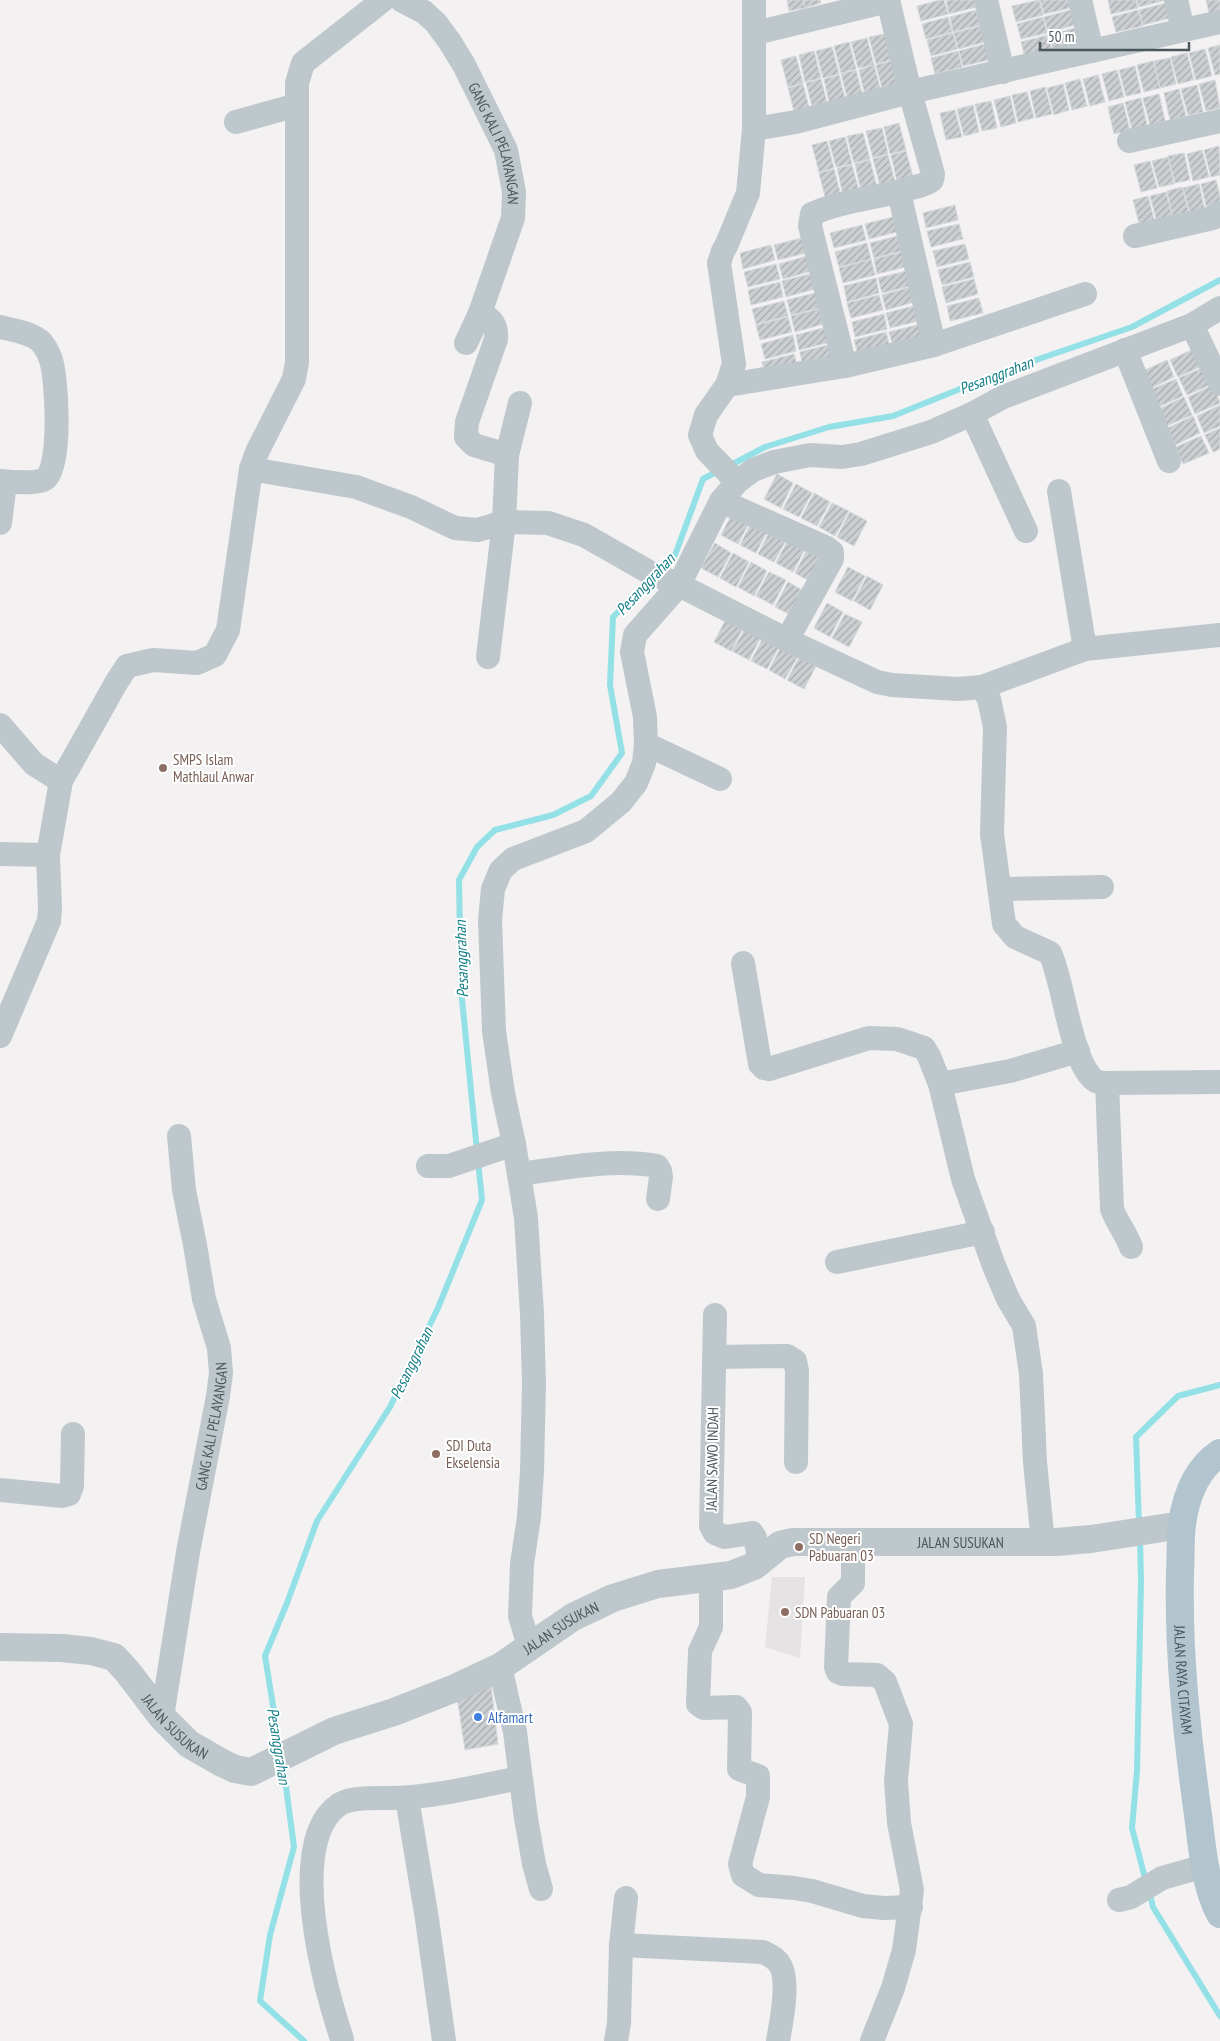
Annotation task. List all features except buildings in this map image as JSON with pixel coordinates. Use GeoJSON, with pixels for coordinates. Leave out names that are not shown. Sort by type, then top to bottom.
{"type":"FeatureCollection","features":[{"type":"Feature","properties":{"kind":"main road","name":"JALAN RAYA CITAYAM"},"geometry":{"type":"LineString","coordinates":[[1220,1453],[1211,1459],[1198,1475],[1188,1497],[1170,1526],[1192,1772],[1205,1866],[1220,1914]]}},
{"type":"Feature","properties":{"kind":"street"},"geometry":{"type":"LineString","coordinates":[[0,1036],[49,921],[48,855],[60,781],[127,666],[153,660],[197,663],[215,655],[228,630],[251,469],[256,452],[294,379],[297,362],[297,83],[303,63],[383,0]]}},
{"type":"Feature","properties":{"kind":"street","name":"GANG KALI PELAYANGAN"},"geometry":{"type":"LineString","coordinates":[[402,0],[424,12],[450,42],[464,65],[506,150],[514,192],[513,218],[480,312],[466,343]]}},
{"type":"Feature","properties":{"kind":"street"},"geometry":{"type":"LineString","coordinates":[[732,478],[707,452],[700,435],[706,415],[727,385],[734,364],[720,263],[723,251],[748,193],[754,129],[754,0]]}},
{"type":"Feature","properties":{"kind":"street"},"geometry":{"type":"LineString","coordinates":[[755,33],[888,0],[910,92],[933,174],[932,180],[928,183],[899,192],[825,208],[812,214],[810,226],[845,366]]}},
{"type":"Feature","properties":{"kind":"street"},"geometry":{"type":"LineString","coordinates":[[986,0],[1003,72]]}},
{"type":"Feature","properties":{"kind":"street"},"geometry":{"type":"LineString","coordinates":[[1080,0],[1092,51]]}},
{"type":"Feature","properties":{"kind":"street"},"geometry":{"type":"LineString","coordinates":[[1176,0],[1183,30]]}},
{"type":"Feature","properties":{"kind":"street"},"geometry":{"type":"LineString","coordinates":[[754,129],[796,122],[910,92],[1220,22]]}},
{"type":"Feature","properties":{"kind":"street"},"geometry":{"type":"LineString","coordinates":[[236,122],[297,105]]}},
{"type":"Feature","properties":{"kind":"street"},"geometry":{"type":"LineString","coordinates":[[1129,142],[1220,121]]}},
{"type":"Feature","properties":{"kind":"street"},"geometry":{"type":"LineString","coordinates":[[899,192],[934,345]]}},
{"type":"Feature","properties":{"kind":"street"},"geometry":{"type":"LineString","coordinates":[[1135,236],[1213,218],[1220,213]]}},
{"type":"Feature","properties":{"kind":"street"},"geometry":{"type":"LineString","coordinates":[[727,385],[845,366],[934,345],[1084,294]]}},
{"type":"Feature","properties":{"kind":"street"},"geometry":{"type":"LineString","coordinates":[[529,1646],[520,1616],[522,1564],[529,1516],[532,1471],[534,1367],[526,1218],[520,1174],[506,1146],[503,1094],[494,1031],[490,920],[493,889],[501,870],[513,859],[586,831],[621,802],[636,783],[644,762],[646,744],[645,717],[632,652],[635,635],[666,579],[721,501],[732,478],[774,462],[810,455],[842,457],[862,454],[931,432],[972,414],[1003,397],[1192,325],[1220,308]]}},
{"type":"Feature","properties":{"kind":"street"},"geometry":{"type":"LineString","coordinates":[[480,312],[494,323],[497,330],[496,339],[467,422],[466,437],[474,444],[507,455]]}},
{"type":"Feature","properties":{"kind":"street"},"geometry":{"type":"LineString","coordinates":[[1192,325],[1220,384]]}},
{"type":"Feature","properties":{"kind":"street"},"geometry":{"type":"LineString","coordinates":[[0,327],[40,341],[47,349],[52,361],[57,409],[56,448],[52,470],[46,479],[39,482],[2,482],[0,523]]}},
{"type":"Feature","properties":{"kind":"street"},"geometry":{"type":"LineString","coordinates":[[1125,350],[1169,461]]}},
{"type":"Feature","properties":{"kind":"street"},"geometry":{"type":"LineString","coordinates":[[488,657],[504,522],[507,455],[520,403]]}},
{"type":"Feature","properties":{"kind":"street"},"geometry":{"type":"LineString","coordinates":[[972,414],[1026,531]]}},
{"type":"Feature","properties":{"kind":"street"},"geometry":{"type":"LineString","coordinates":[[251,469],[366,490],[411,507],[455,528],[478,530],[504,522],[548,523],[584,535],[787,640],[877,682],[903,687],[958,689],[982,687],[1084,649],[1220,635]]}},
{"type":"Feature","properties":{"kind":"street"},"geometry":{"type":"LineString","coordinates":[[1059,491],[1084,649]]}},
{"type":"Feature","properties":{"kind":"street"},"geometry":{"type":"LineString","coordinates":[[721,501],[827,548],[832,552],[832,559],[787,640]]}},
{"type":"Feature","properties":{"kind":"street"},"geometry":{"type":"LineString","coordinates":[[982,687],[989,699],[995,727],[992,834],[1004,924],[1015,937],[1050,953],[1061,983],[1078,1051],[1086,1070],[1096,1081],[1108,1083],[1220,1082]]}},
{"type":"Feature","properties":{"kind":"street"},"geometry":{"type":"LineString","coordinates":[[0,725],[34,764],[60,781]]}},
{"type":"Feature","properties":{"kind":"street"},"geometry":{"type":"LineString","coordinates":[[646,744],[720,779]]}},
{"type":"Feature","properties":{"kind":"street"},"geometry":{"type":"LineString","coordinates":[[0,854],[48,855]]}},
{"type":"Feature","properties":{"kind":"street"},"geometry":{"type":"LineString","coordinates":[[1000,889],[1102,887]]}},
{"type":"Feature","properties":{"kind":"street"},"geometry":{"type":"LineString","coordinates":[[743,963],[760,1064],[764,1068],[769,1069],[869,1038],[897,1039],[924,1048],[929,1056],[940,1084],[963,1179],[994,1266],[1008,1299],[1024,1326],[1031,1374],[1035,1462],[1043,1543]]}},
{"type":"Feature","properties":{"kind":"street"},"geometry":{"type":"LineString","coordinates":[[940,1084],[1010,1071],[1078,1051]]}},
{"type":"Feature","properties":{"kind":"street"},"geometry":{"type":"LineString","coordinates":[[1108,1083],[1112,1209],[1117,1224],[1128,1237],[1131,1247]]}},
{"type":"Feature","properties":{"kind":"street","name":"GANG KALI PELAYANGAN"},"geometry":{"type":"LineString","coordinates":[[162,1717],[188,1552],[221,1373],[220,1348],[204,1299],[184,1190],[179,1136]]}},
{"type":"Feature","properties":{"kind":"street"},"geometry":{"type":"LineString","coordinates":[[428,1166],[450,1166],[506,1146]]}},
{"type":"Feature","properties":{"kind":"street"},"geometry":{"type":"LineString","coordinates":[[520,1174],[599,1164],[635,1162],[657,1166],[660,1171],[658,1199]]}},
{"type":"Feature","properties":{"kind":"street"},"geometry":{"type":"LineString","coordinates":[[837,1262],[983,1232]]}},
{"type":"Feature","properties":{"kind":"street","name":"JALAN SAWO INDAH"},"geometry":{"type":"LineString","coordinates":[[715,1315],[711,1526],[715,1534],[725,1537],[752,1533],[760,1561]]}},
{"type":"Feature","properties":{"kind":"street"},"geometry":{"type":"LineString","coordinates":[[715,1357],[787,1356],[795,1361],[797,1371],[796,1462]]}},
{"type":"Feature","properties":{"kind":"street"},"geometry":{"type":"LineString","coordinates":[[0,1490],[62,1496],[69,1494],[72,1486],[73,1434]]}},
{"type":"Feature","properties":{"kind":"street","name":"JALAN SUSUKAN"},"geometry":{"type":"LineString","coordinates":[[0,1647],[62,1648],[114,1657],[162,1717],[188,1744],[229,1766],[251,1772],[334,1731],[394,1712],[455,1688],[500,1667],[573,1617],[613,1598],[658,1584],[731,1575],[754,1566],[780,1545],[793,1542],[1043,1543],[1110,1537],[1170,1526]]}},
{"type":"Feature","properties":{"kind":"street"},"geometry":{"type":"LineString","coordinates":[[853,1542],[853,1583],[839,1597],[836,1667],[838,1672],[843,1674],[877,1675],[881,1678],[885,1682],[901,1724],[896,1781],[899,1823],[912,1890],[907,1940],[896,1978],[872,2041]]}},
{"type":"Feature","properties":{"kind":"street"},"geometry":{"type":"LineString","coordinates":[[711,1578],[711,1627],[700,1651],[698,1704],[704,1708],[736,1707],[740,1712],[739,1769],[758,1776],[758,1797],[740,1864],[743,1875],[759,1886],[812,1891],[863,1906],[884,1908],[911,1907]]}},
{"type":"Feature","properties":{"kind":"street"},"geometry":{"type":"LineString","coordinates":[[500,1667],[515,1732],[520,1778],[534,1864],[541,1889]]}},
{"type":"Feature","properties":{"kind":"street"},"geometry":{"type":"LineString","coordinates":[[342,2039],[330,2005],[312,1911],[311,1872],[317,1842],[326,1820],[341,1803],[370,1798],[407,1798],[520,1778]]}},
{"type":"Feature","properties":{"kind":"street"},"geometry":{"type":"LineString","coordinates":[[407,1798],[416,1862],[427,1919],[444,2041]]}},
{"type":"Feature","properties":{"kind":"street"},"geometry":{"type":"LineString","coordinates":[[1125,1898],[1162,1878],[1205,1866]]}},
{"type":"Feature","properties":{"kind":"street"},"geometry":{"type":"LineString","coordinates":[[616,2041],[619,2023],[621,1946],[626,1898]]}},
{"type":"Feature","properties":{"kind":"street"},"geometry":{"type":"LineString","coordinates":[[621,1946],[763,1952],[777,1960],[785,1982],[778,2041]]}},
{"type":"Feature","properties":{"kind":"shaded area","name":"SDN Pabuaran 03"},"geometry":{"type":"Polygon","coordinates":[[[772,1577],[805,1577],[800,1658],[765,1647],[772,1577]]]}},
{"type":"Feature","properties":{"kind":"waterway","name":"Pesanggrahan"},"geometry":{"type":"LineString","coordinates":[[729,466],[765,447],[829,427],[893,416],[1007,370],[1132,327],[1220,280]]}},
{"type":"Feature","properties":{"kind":"waterway","name":"Pesanggrahan"},"geometry":{"type":"LineString","coordinates":[[659,571],[675,555],[703,479],[720,470]]}},
{"type":"Feature","properties":{"kind":"waterway","name":"Pesanggrahan"},"geometry":{"type":"LineString","coordinates":[[477,1151],[461,989],[459,880],[477,847],[495,830],[553,815],[591,796],[622,753],[610,685],[613,617],[652,578]]}},
{"type":"Feature","properties":{"kind":"waterway","name":"Pesanggrahan"},"geometry":{"type":"LineString","coordinates":[[280,1749],[265,1656],[317,1521],[390,1407],[438,1308],[482,1200],[478,1161]]}},
{"type":"Feature","properties":{"kind":"waterway"},"geometry":{"type":"LineString","coordinates":[[1139,1524],[1136,1437],[1178,1396],[1220,1385]]}},
{"type":"Feature","properties":{"kind":"waterway"},"geometry":{"type":"LineString","coordinates":[[1140,1539],[1141,1582],[1137,1771],[1132,1828],[1146,1882]]}},
{"type":"Feature","properties":{"kind":"waterway","name":"Pesanggrahan"},"geometry":{"type":"LineString","coordinates":[[283,1764],[294,1847],[270,1935],[260,2001],[304,2041]]}},
{"type":"Feature","properties":{"kind":"waterway"},"geometry":{"type":"LineString","coordinates":[[1149,1891],[1153,1907],[1220,2016]]}},
{"type":"Feature","properties":{"kind":"place","name":"SMPS Islam Mathlaul Anwar"},"geometry":{"type":"Point","coordinates":[163,768]}},
{"type":"Feature","properties":{"kind":"place","name":"SDI Duta Ekselensia"},"geometry":{"type":"Point","coordinates":[436,1454]}},
{"type":"Feature","properties":{"kind":"place","name":"SD Negeri Pabuaran 03"},"geometry":{"type":"Point","coordinates":[799,1547]}},
{"type":"Feature","properties":{"kind":"place","name":"SDN Pabuaran 03"},"geometry":{"type":"Point","coordinates":[785,1612]}},
{"type":"Feature","properties":{"kind":"place","name":"Alfamart"},"geometry":{"type":"Point","coordinates":[478,1717]}}]}
